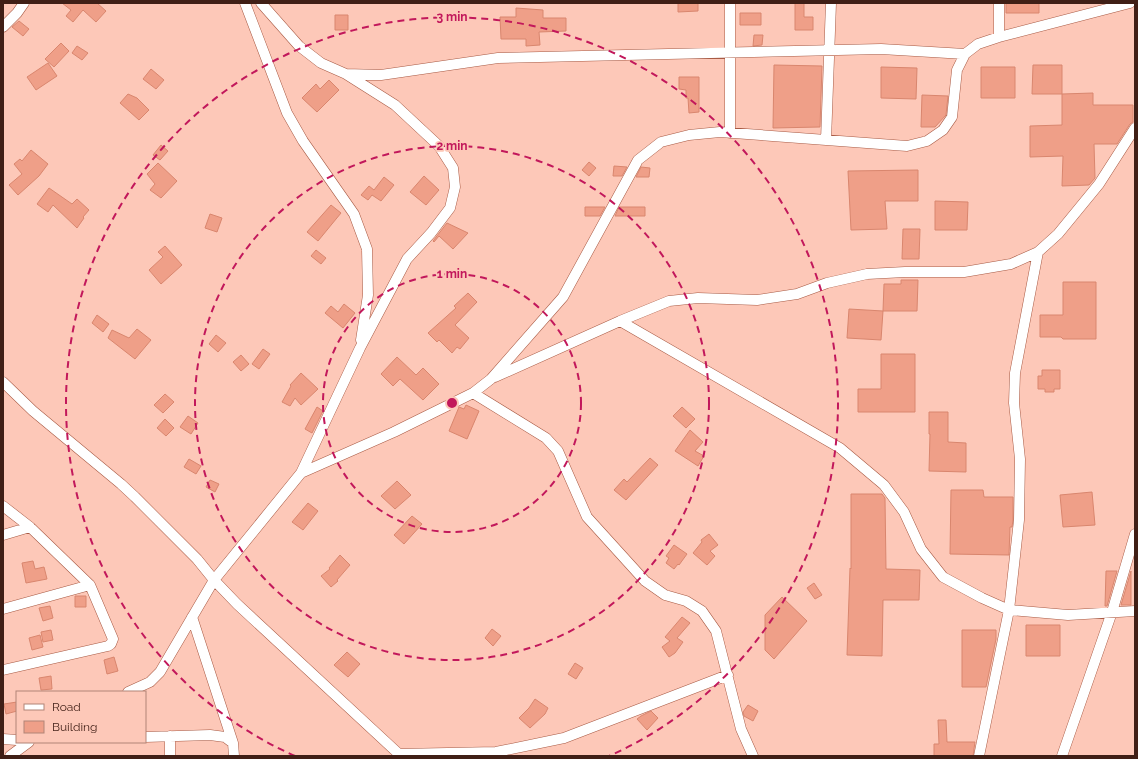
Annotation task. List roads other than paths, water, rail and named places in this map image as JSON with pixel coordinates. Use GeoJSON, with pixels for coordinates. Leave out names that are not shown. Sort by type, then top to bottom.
{"type":"FeatureCollection","features":[{"type":"Feature","properties":{"kind":"street"},"geometry":{"type":"LineString","coordinates":[[3,27],[17,13],[24,3]]}},
{"type":"Feature","properties":{"kind":"street"},"geometry":{"type":"LineString","coordinates":[[245,3],[287,113],[303,141],[354,214],[367,249],[368,295],[360,348]]}},
{"type":"Feature","properties":{"kind":"street"},"geometry":{"type":"LineString","coordinates":[[130,691],[150,682],[160,672],[214,580],[301,473],[360,348],[407,259],[450,208],[455,187],[453,168],[439,146],[395,105],[346,74],[321,63],[299,46],[261,3]]}},
{"type":"Feature","properties":{"kind":"street"},"geometry":{"type":"LineString","coordinates":[[730,3],[730,134]]}},
{"type":"Feature","properties":{"kind":"street"},"geometry":{"type":"LineString","coordinates":[[826,140],[831,3]]}},
{"type":"Feature","properties":{"kind":"street"},"geometry":{"type":"LineString","coordinates":[[999,3],[999,37]]}},
{"type":"Feature","properties":{"kind":"street"},"geometry":{"type":"LineString","coordinates":[[301,473],[394,432],[473,393],[491,379],[563,297],[638,160],[661,142],[689,135],[720,132],[730,134],[907,146],[927,141],[943,130],[952,117],[957,70],[965,54],[978,44],[999,37],[1130,3]]}},
{"type":"Feature","properties":{"kind":"street"},"geometry":{"type":"LineString","coordinates":[[346,74],[381,75],[498,58],[881,49],[965,54]]}},
{"type":"Feature","properties":{"kind":"street"},"geometry":{"type":"LineString","coordinates":[[491,379],[669,301],[698,298],[757,300],[797,294],[827,283],[867,274],[905,272],[964,272],[1012,264],[1038,252],[1058,234],[1099,184],[1135,128]]}},
{"type":"Feature","properties":{"kind":"street"},"geometry":{"type":"LineString","coordinates":[[979,756],[1009,610],[1019,513],[1020,459],[1014,403],[1015,373],[1038,252]]}},
{"type":"Feature","properties":{"kind":"street"},"geometry":{"type":"LineString","coordinates":[[620,322],[840,448],[884,485],[904,512],[921,549],[943,577],[982,598],[1009,610],[1068,615],[1135,610]]}},
{"type":"Feature","properties":{"kind":"street"},"geometry":{"type":"LineString","coordinates":[[3,382],[33,411],[121,484],[197,559],[214,580],[237,604],[400,755],[496,752],[564,738],[728,675]]}},
{"type":"Feature","properties":{"kind":"street"},"geometry":{"type":"LineString","coordinates":[[473,393],[546,438],[558,450],[587,517],[645,581],[665,595],[686,601],[702,611],[716,632],[741,729],[754,756]]}},
{"type":"Feature","properties":{"kind":"street"},"geometry":{"type":"LineString","coordinates":[[3,506],[30,527],[90,585],[113,639],[111,644],[108,646],[3,670]]}},
{"type":"Feature","properties":{"kind":"street"},"geometry":{"type":"LineString","coordinates":[[3,535],[30,527]]}},
{"type":"Feature","properties":{"kind":"street"},"geometry":{"type":"LineString","coordinates":[[1062,756],[1112,612],[1135,534]]}},
{"type":"Feature","properties":{"kind":"street"},"geometry":{"type":"LineString","coordinates":[[3,609],[90,585]]}},
{"type":"Feature","properties":{"kind":"street"},"geometry":{"type":"LineString","coordinates":[[192,617],[232,743],[234,756]]}},
{"type":"Feature","properties":{"kind":"street"},"geometry":{"type":"LineString","coordinates":[[146,737],[210,735],[225,737],[232,743]]}},
{"type":"Feature","properties":{"kind":"street"},"geometry":{"type":"LineString","coordinates":[[170,736],[170,756]]}},
{"type":"Feature","properties":{"kind":"street"},"geometry":{"type":"LineString","coordinates":[[3,739],[16,740]]}},
{"type":"Feature","properties":{"kind":"street"},"geometry":{"type":"LineString","coordinates":[[10,756],[28,743]]}}]}
